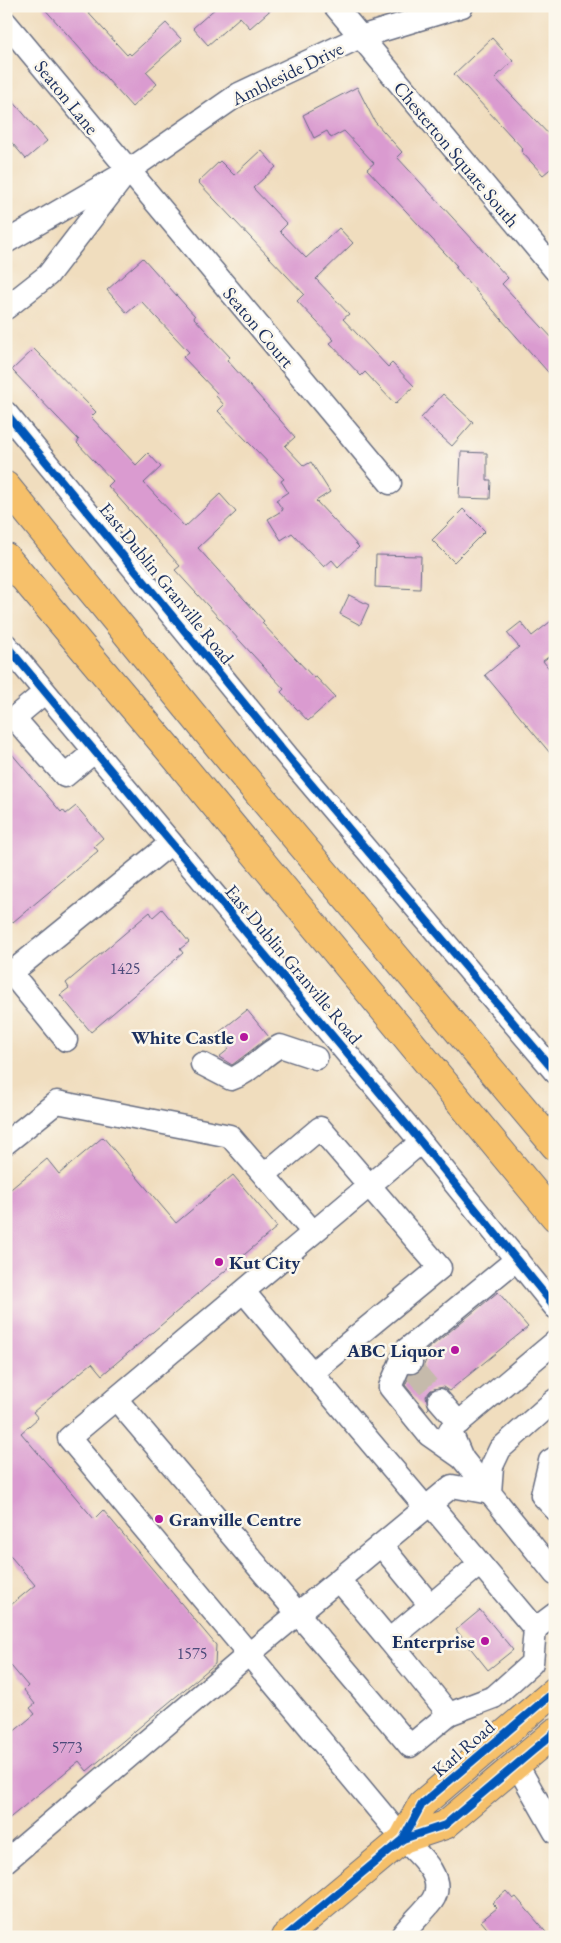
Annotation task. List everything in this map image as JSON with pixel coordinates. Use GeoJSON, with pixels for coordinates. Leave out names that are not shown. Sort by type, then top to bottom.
{"type":"FeatureCollection","features":[{"type":"Feature","properties":{"kind":"main road"},"geometry":{"type":"LineString","coordinates":[[6,486],[225,754],[555,1146]]}},
{"type":"Feature","properties":{"kind":"main road"},"geometry":{"type":"LineString","coordinates":[[6,557],[555,1216]]}},
{"type":"Feature","properties":{"kind":"main road","name":"Karl Road"},"geometry":{"type":"LineString","coordinates":[[285,1937],[403,1838],[422,1804],[555,1691]]}},
{"type":"Feature","properties":{"kind":"main road","name":"Karl Road"},"geometry":{"type":"LineString","coordinates":[[403,1838],[445,1825],[555,1732]]}},
{"type":"Feature","properties":{"kind":"street","name":"Chesterton Square South"},"geometry":{"type":"LineString","coordinates":[[335,6],[555,270]]}},
{"type":"Feature","properties":{"kind":"street","name":"Ambleside Drive"},"geometry":{"type":"LineString","coordinates":[[6,242],[128,171],[239,94],[360,37],[462,6]]}},
{"type":"Feature","properties":{"kind":"street","name":"Seaton Lane"},"geometry":{"type":"LineString","coordinates":[[6,23],[128,171]]}},
{"type":"Feature","properties":{"kind":"street","name":"Ambleside Drive"},"geometry":{"type":"LineString","coordinates":[[6,308],[48,275],[128,171]]}},
{"type":"Feature","properties":{"kind":"street","name":"Seaton Court"},"geometry":{"type":"LineString","coordinates":[[128,171],[390,483]]}},
{"type":"Feature","properties":{"kind":"street","name":"East Dublin Granville Road"},"geometry":{"type":"LineString","coordinates":[[6,413],[288,757],[555,1072]]}},
{"type":"Feature","properties":{"kind":"street","name":"East Dublin Granville Road"},"geometry":{"type":"LineString","coordinates":[[8,650],[95,751],[421,1142],[555,1307]]}},
{"type":"Feature","properties":{"kind":"street"},"geometry":{"type":"LineString","coordinates":[[45,692],[10,721],[65,776],[95,751]]}},
{"type":"Feature","properties":{"kind":"street"},"geometry":{"type":"LineString","coordinates":[[66,1040],[9,971],[171,843]]}},
{"type":"Feature","properties":{"kind":"street"},"geometry":{"type":"LineString","coordinates":[[202,1064],[231,1079],[240,1076],[270,1051],[280,1046],[316,1058]]}},
{"type":"Feature","properties":{"kind":"street"},"geometry":{"type":"LineString","coordinates":[[6,1144],[57,1102],[230,1136],[313,1232]]}},
{"type":"Feature","properties":{"kind":"street"},"geometry":{"type":"LineString","coordinates":[[264,1175],[320,1128],[370,1184],[440,1268],[312,1373]]}},
{"type":"Feature","properties":{"kind":"street"},"geometry":{"type":"LineString","coordinates":[[401,1937],[434,1898],[436,1883],[431,1868],[403,1838],[70,1438],[421,1142]]}},
{"type":"Feature","properties":{"kind":"street"},"geometry":{"type":"LineString","coordinates":[[462,1458],[429,1435],[390,1387],[406,1350],[517,1259]]}},
{"type":"Feature","properties":{"kind":"street"},"geometry":{"type":"LineString","coordinates":[[116,1399],[410,1746],[448,1714],[494,1697],[532,1663],[535,1629],[244,1292]]}},
{"type":"Feature","properties":{"kind":"street"},"geometry":{"type":"LineString","coordinates":[[555,1342],[450,1430],[462,1458],[555,1574]]}},
{"type":"Feature","properties":{"kind":"street"},"geometry":{"type":"LineString","coordinates":[[406,1350],[414,1370]]}},
{"type":"Feature","properties":{"kind":"street"},"geometry":{"type":"LineString","coordinates":[[439,1400],[459,1423]]}},
{"type":"Feature","properties":{"kind":"street"},"geometry":{"type":"LineString","coordinates":[[490,1493],[492,1466],[500,1449],[555,1400]]}},
{"type":"Feature","properties":{"kind":"street"},"geometry":{"type":"LineString","coordinates":[[555,1458],[550,1461],[542,1494],[555,1509]]}},
{"type":"Feature","properties":{"kind":"street"},"geometry":{"type":"LineString","coordinates":[[6,1861],[452,1486],[490,1493]]}},
{"type":"Feature","properties":{"kind":"street"},"geometry":{"type":"LineString","coordinates":[[381,1545],[430,1605]]}},
{"type":"Feature","properties":{"kind":"street"},"geometry":{"type":"LineString","coordinates":[[389,1640],[480,1564]]}},
{"type":"Feature","properties":{"kind":"street"},"geometry":{"type":"LineString","coordinates":[[339,1580],[448,1714]]}},
{"type":"Feature","properties":{"kind":"street"},"geometry":{"type":"LineString","coordinates":[[535,1629],[555,1614]]}},
{"type":"Feature","properties":{"kind":"street"},"geometry":{"type":"LineString","coordinates":[[516,1765],[555,1832]]}},
{"type":"Feature","properties":{"kind":"building"},"geometry":{"type":"Polygon","coordinates":[[[42,6],[82,6],[127,55],[129,53],[131,55],[166,23],[182,40],[146,72],[157,84],[132,107],[42,6]]]}},
{"type":"Feature","properties":{"kind":"building"},"geometry":{"type":"Polygon","coordinates":[[[218,6],[275,6],[250,28],[240,17],[208,45],[193,28],[218,6]]]}},
{"type":"Feature","properties":{"kind":"building"},"geometry":{"type":"Polygon","coordinates":[[[492,38],[513,61],[495,78],[555,141],[555,165],[543,175],[521,151],[523,149],[454,74],[492,38]]]}},
{"type":"Feature","properties":{"kind":"building"},"geometry":{"type":"Polygon","coordinates":[[[357,87],[375,122],[402,152],[397,157],[508,278],[502,284],[555,341],[555,380],[455,267],[457,266],[367,169],[374,163],[344,131],[331,138],[327,131],[314,138],[303,115],[357,87]]]}},
{"type":"Feature","properties":{"kind":"building"},"geometry":{"type":"Polygon","coordinates":[[[6,93],[47,141],[26,159],[6,136],[6,93]]]}},
{"type":"Feature","properties":{"kind":"building"},"geometry":{"type":"Polygon","coordinates":[[[261,150],[276,167],[253,188],[287,224],[280,231],[306,258],[339,228],[353,243],[316,279],[349,314],[343,319],[388,367],[392,363],[414,386],[395,404],[365,372],[361,376],[330,343],[334,340],[297,301],[304,294],[198,182],[220,161],[234,175],[261,150]]]}},
{"type":"Feature","properties":{"kind":"building"},"geometry":{"type":"Polygon","coordinates":[[[143,258],[230,357],[227,360],[295,437],[285,446],[304,466],[311,462],[330,492],[316,501],[359,547],[338,567],[332,560],[324,567],[292,533],[281,540],[268,519],[283,510],[276,500],[288,492],[281,481],[284,479],[218,411],[224,405],[216,396],[218,394],[183,357],[189,352],[141,301],[127,313],[107,290],[143,258]]]}},
{"type":"Feature","properties":{"kind":"building"},"geometry":{"type":"Polygon","coordinates":[[[34,349],[96,412],[91,417],[136,465],[148,453],[161,467],[144,483],[185,527],[220,494],[236,512],[198,548],[264,621],[262,623],[314,678],[316,677],[335,697],[308,721],[281,692],[284,689],[175,570],[180,566],[108,486],[113,481],[77,443],[79,440],[12,370],[34,349]]]}},
{"type":"Feature","properties":{"kind":"building"},"geometry":{"type":"Polygon","coordinates":[[[443,394],[473,422],[452,446],[421,418],[443,394]]]}},
{"type":"Feature","properties":{"kind":"building"},"geometry":{"type":"Polygon","coordinates":[[[461,452],[487,453],[487,480],[491,480],[490,499],[459,498],[461,452]]]}},
{"type":"Feature","properties":{"kind":"building"},"geometry":{"type":"Polygon","coordinates":[[[463,509],[485,531],[454,562],[432,540],[463,509]]]}},
{"type":"Feature","properties":{"kind":"building"},"geometry":{"type":"Polygon","coordinates":[[[376,555],[421,556],[420,589],[375,587],[376,555]]]}},
{"type":"Feature","properties":{"kind":"building"},"geometry":{"type":"Polygon","coordinates":[[[349,595],[369,605],[360,625],[340,614],[349,595]]]}},
{"type":"Feature","properties":{"kind":"building"},"geometry":{"type":"Polygon","coordinates":[[[555,618],[555,652],[543,661],[555,676],[555,759],[485,675],[519,647],[507,633],[521,622],[532,636],[555,618]]]}},
{"type":"Feature","properties":{"kind":"building"},"geometry":{"type":"Polygon","coordinates":[[[6,747],[61,812],[63,810],[66,814],[76,806],[103,838],[94,846],[98,851],[13,922],[6,914],[6,747]]]}},
{"type":"Feature","properties":{"kind":"building"},"geometry":{"type":"Polygon","coordinates":[[[162,909],[189,942],[180,949],[183,953],[91,1032],[60,995],[69,988],[66,983],[150,912],[153,917],[162,909]]]}},
{"type":"Feature","properties":{"kind":"building","name":"White Castle"},"geometry":{"type":"Polygon","coordinates":[[[247,1010],[269,1037],[232,1065],[219,1057],[229,1049],[217,1034],[247,1010]]]}},
{"type":"Feature","properties":{"kind":"building"},"geometry":{"type":"Polygon","coordinates":[[[103,1137],[176,1223],[233,1175],[277,1227],[102,1375],[92,1363],[33,1412],[38,1418],[21,1433],[94,1519],[103,1510],[216,1645],[215,1664],[87,1771],[79,1761],[6,1821],[6,1738],[35,1714],[30,1708],[35,1704],[24,1690],[28,1686],[6,1660],[6,1609],[35,1585],[6,1551],[6,1193],[47,1159],[59,1174],[103,1137]]]}},
{"type":"Feature","properties":{"kind":"building","name":"ABC Liquor"},"geometry":{"type":"Polygon","coordinates":[[[498,1292],[528,1327],[449,1391],[443,1387],[431,1390],[426,1396],[429,1408],[426,1411],[405,1385],[410,1375],[422,1370],[426,1360],[422,1354],[498,1292]]]}},
{"type":"Feature","properties":{"kind":"building","name":"Enterprise"},"geometry":{"type":"Polygon","coordinates":[[[480,1610],[513,1650],[488,1670],[456,1630],[480,1610]]]}},
{"type":"Feature","properties":{"kind":"building"},"geometry":{"type":"Polygon","coordinates":[[[506,1891],[513,1899],[516,1897],[550,1937],[494,1937],[481,1921],[497,1908],[492,1903],[506,1891]]]}},
{"type":"Feature","properties":{"kind":"tunnel"},"geometry":{"type":"LineString","coordinates":[[414,1370],[439,1400]]}},
{"type":"Feature","properties":{"kind":"cycle path"},"geometry":{"type":"LineString","coordinates":[[6,413],[288,757],[555,1072]]}},
{"type":"Feature","properties":{"kind":"cycle path"},"geometry":{"type":"LineString","coordinates":[[6,645],[421,1142],[555,1307]]}},
{"type":"Feature","properties":{"kind":"cycle path"},"geometry":{"type":"LineString","coordinates":[[285,1937],[403,1839],[422,1804],[555,1691]]}},
{"type":"Feature","properties":{"kind":"cycle path"},"geometry":{"type":"LineString","coordinates":[[403,1839],[445,1825],[555,1732]]}},
{"type":"Feature","properties":{"kind":"place","name":"White Castle"},"geometry":{"type":"Point","coordinates":[244,1037]}},
{"type":"Feature","properties":{"kind":"place","name":"Kut City"},"geometry":{"type":"Point","coordinates":[219,1262]}},
{"type":"Feature","properties":{"kind":"place","name":"ABC Liquor"},"geometry":{"type":"Point","coordinates":[455,1350]}},
{"type":"Feature","properties":{"kind":"place","name":"Granville Centre"},"geometry":{"type":"Point","coordinates":[159,1519]}},
{"type":"Feature","properties":{"kind":"place","name":"Enterprise"},"geometry":{"type":"Point","coordinates":[485,1641]}}]}
